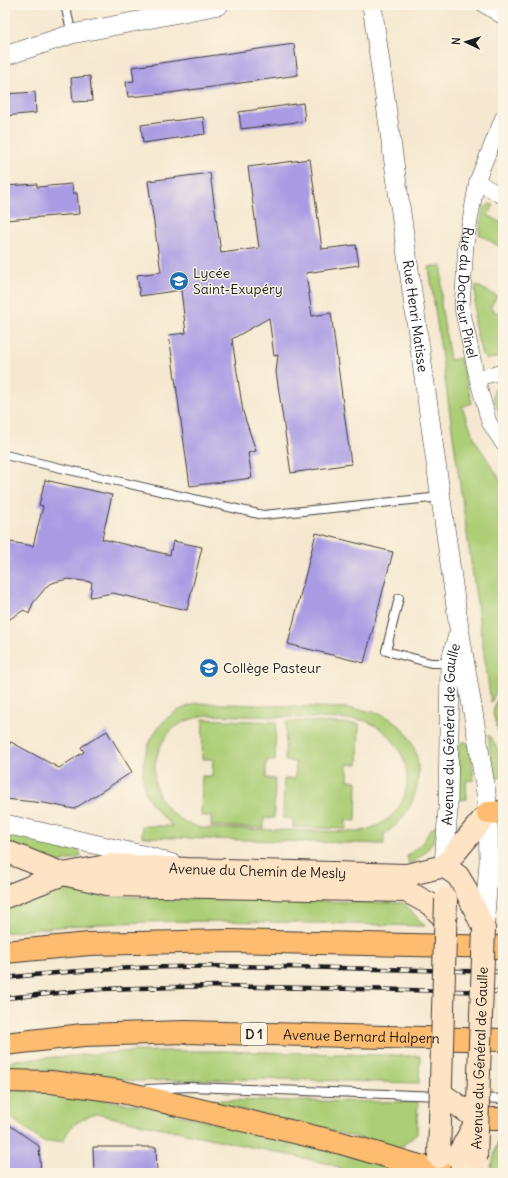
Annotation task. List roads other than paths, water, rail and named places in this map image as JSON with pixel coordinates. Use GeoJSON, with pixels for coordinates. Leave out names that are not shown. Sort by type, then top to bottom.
{"type":"FeatureCollection","features":[{"type":"Feature","properties":{"kind":"highway"},"geometry":{"type":"LineString","coordinates":[[5,952],[89,944],[229,941],[503,947]]}},
{"type":"Feature","properties":{"kind":"highway","name":"Avenue Bernard Halpern"},"geometry":{"type":"LineString","coordinates":[[5,1044],[83,1035],[185,1032],[503,1040]]}},
{"type":"Feature","properties":{"kind":"highway"},"geometry":{"type":"LineString","coordinates":[[5,1081],[51,1082],[118,1091],[341,1143],[423,1167],[460,1166]]}},
{"type":"Feature","properties":{"kind":"highway"},"geometry":{"type":"LineString","coordinates":[[477,1119],[503,1120]]}},
{"type":"Feature","properties":{"kind":"main road"},"geometry":{"type":"LineString","coordinates":[[484,929],[458,876],[444,866],[496,813]]}},
{"type":"Feature","properties":{"kind":"main road"},"geometry":{"type":"LineString","coordinates":[[5,851],[64,874],[112,885],[406,891],[438,902]]}},
{"type":"Feature","properties":{"kind":"main road"},"geometry":{"type":"LineString","coordinates":[[5,896],[64,874],[112,865],[188,869]]}},
{"type":"Feature","properties":{"kind":"main road","name":"Avenue du Chemin de Mesly"},"geometry":{"type":"LineString","coordinates":[[188,869],[407,875],[444,866]]}},
{"type":"Feature","properties":{"kind":"main road","name":"Avenue du Général de Gaulle"},"geometry":{"type":"LineString","coordinates":[[444,866],[438,902],[446,920],[442,1094],[460,1166]]}},
{"type":"Feature","properties":{"kind":"main road","name":"Avenue du Général de Gaulle"},"geometry":{"type":"LineString","coordinates":[[460,1166],[477,1119],[484,929]]}},
{"type":"Feature","properties":{"kind":"main road"},"geometry":{"type":"LineString","coordinates":[[442,1094],[477,1119]]}},
{"type":"Feature","properties":{"kind":"street"},"geometry":{"type":"LineString","coordinates":[[5,56],[72,34],[219,5]]}},
{"type":"Feature","properties":{"kind":"street","name":"Rue Henri Matisse"},"geometry":{"type":"LineString","coordinates":[[372,5],[459,628]]}},
{"type":"Feature","properties":{"kind":"street"},"geometry":{"type":"LineString","coordinates":[[484,5],[503,17]]}},
{"type":"Feature","properties":{"kind":"street","name":"Rue du Docteur Pinel"},"geometry":{"type":"LineString","coordinates":[[503,117],[477,181],[466,244],[462,308],[477,378],[489,422],[503,444]]}},
{"type":"Feature","properties":{"kind":"street"},"geometry":{"type":"LineString","coordinates":[[477,181],[503,197]]}},
{"type":"Feature","properties":{"kind":"street"},"geometry":{"type":"LineString","coordinates":[[477,378],[503,372]]}},
{"type":"Feature","properties":{"kind":"street","name":"Avenue du Général de Gaulle"},"geometry":{"type":"LineString","coordinates":[[444,866],[448,808],[450,663],[459,628]]}},
{"type":"Feature","properties":{"kind":"street","name":"Avenue du Général de Gaulle"},"geometry":{"type":"LineString","coordinates":[[459,628],[496,813],[489,846],[484,929]]}},
{"type":"Feature","properties":{"kind":"street","name":"Avenue du Chemin de Mesly"},"geometry":{"type":"LineString","coordinates":[[5,824],[147,856],[188,869]]}},
{"type":"Feature","properties":{"kind":"lane"},"geometry":{"type":"LineString","coordinates":[[65,5],[72,34]]}},
{"type":"Feature","properties":{"kind":"lane"},"geometry":{"type":"LineString","coordinates":[[5,455],[263,515],[441,497]]}},
{"type":"Feature","properties":{"kind":"lane"},"geometry":{"type":"LineString","coordinates":[[399,598],[386,651],[431,663],[450,663]]}},
{"type":"Feature","properties":{"kind":"lane"},"geometry":{"type":"LineString","coordinates":[[118,1091],[190,1087],[503,1099]]}},
{"type":"Feature","properties":{"kind":"railway"},"geometry":{"type":"LineString","coordinates":[[5,978],[129,968],[254,966],[503,972]]}},
{"type":"Feature","properties":{"kind":"railway"},"geometry":{"type":"LineString","coordinates":[[5,998],[101,989],[217,986],[503,992]]}},
{"type":"Feature","properties":{"kind":"place","name":"Lycée Saint-Exupéry"},"geometry":{"type":"Point","coordinates":[179,281]}},
{"type":"Feature","properties":{"kind":"place","name":"Collège Pasteur"},"geometry":{"type":"Point","coordinates":[209,668]}}]}
